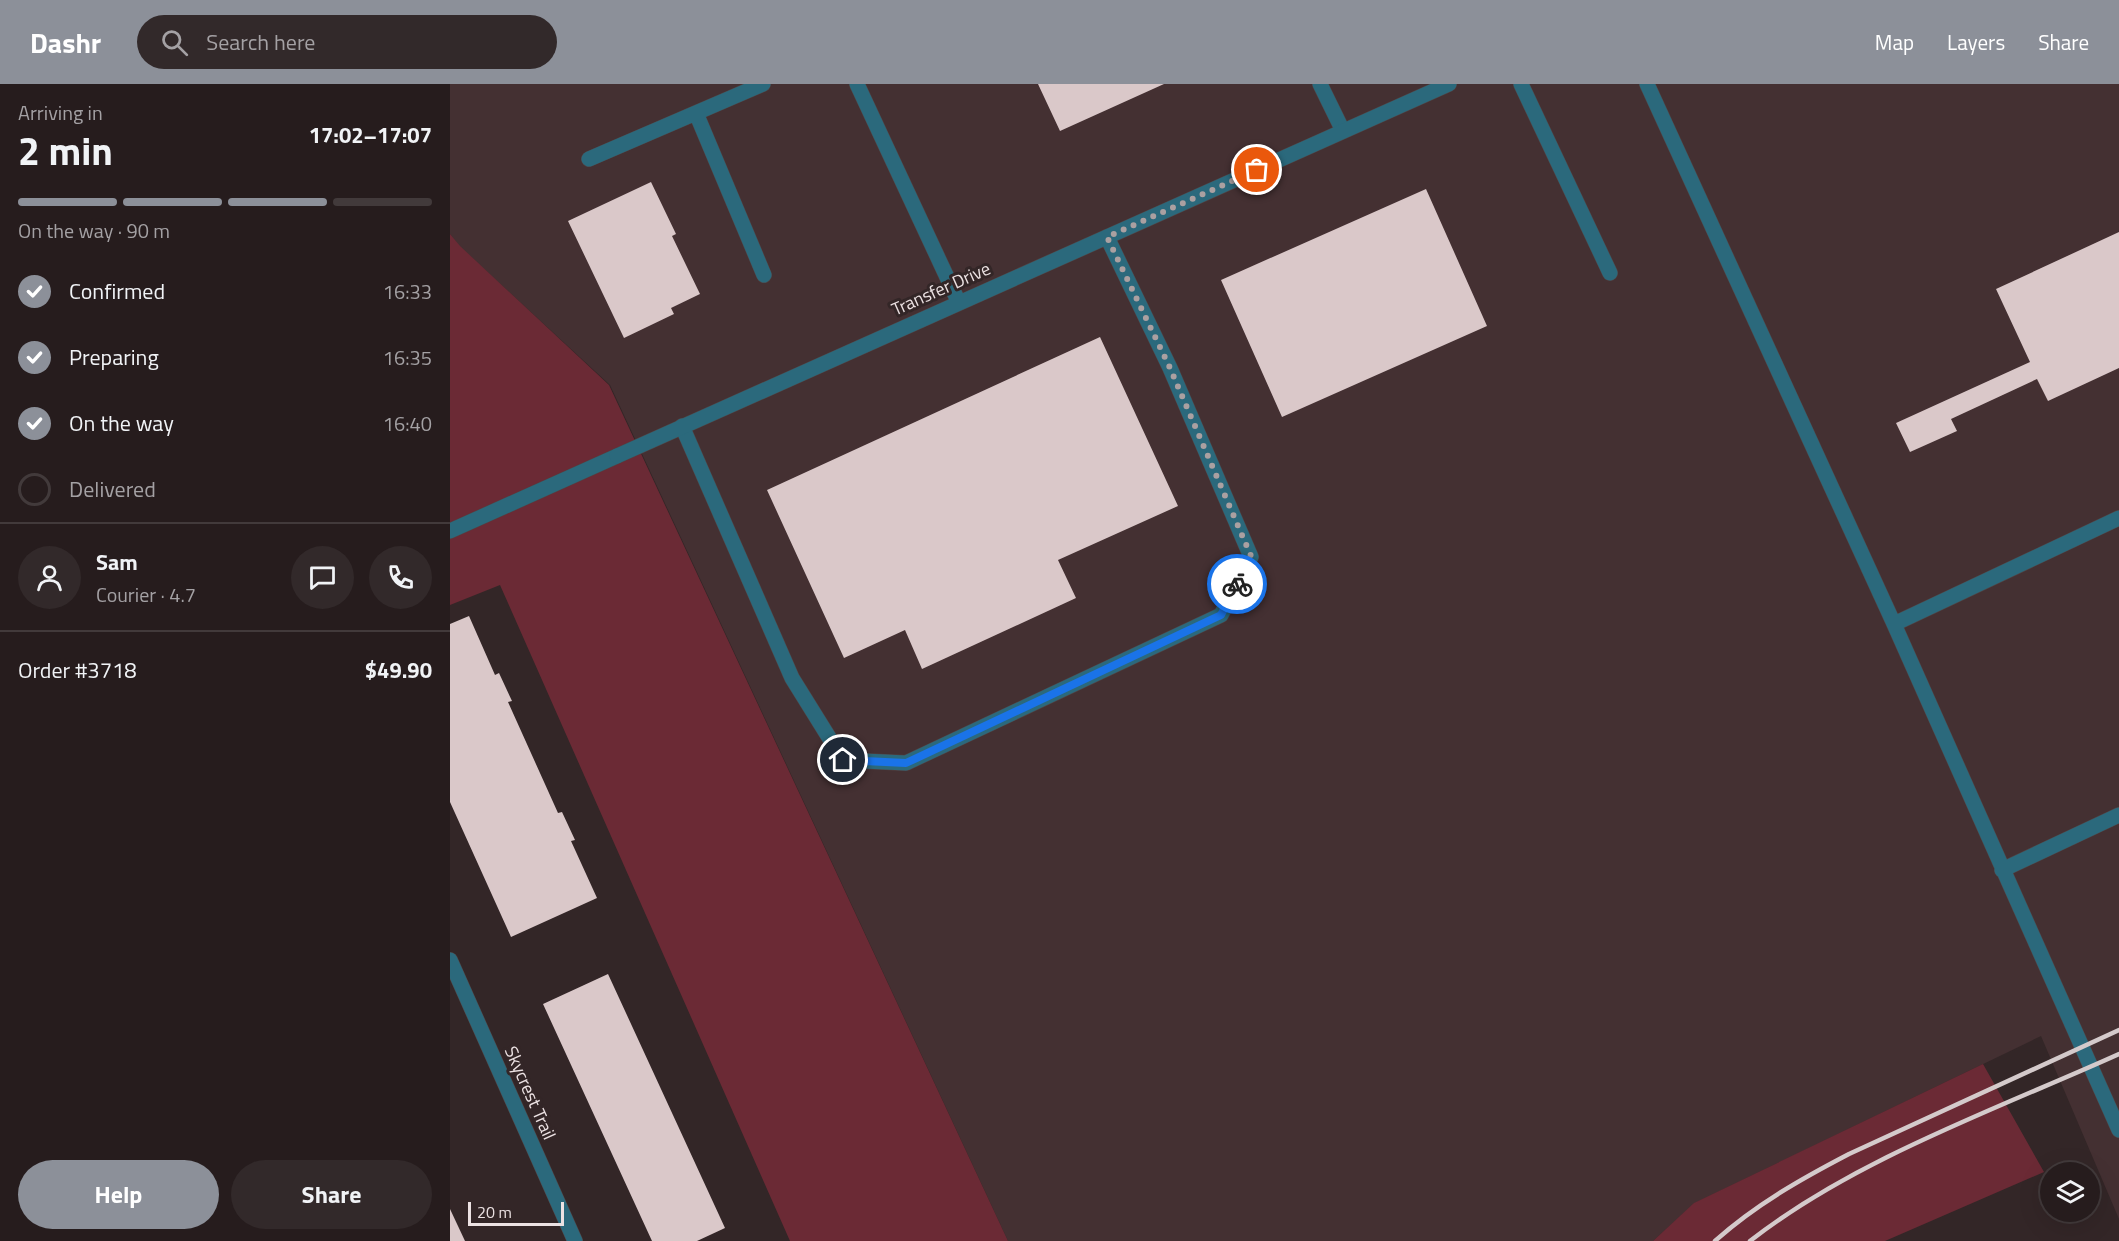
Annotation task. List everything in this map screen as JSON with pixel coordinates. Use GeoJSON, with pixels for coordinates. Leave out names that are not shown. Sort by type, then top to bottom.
{"type":"FeatureCollection","features":[{"type":"Feature","properties":{"kind":"street"},"geometry":{"type":"LineString","coordinates":[[589,159],[763,84]]}},
{"type":"Feature","properties":{"kind":"street"},"geometry":{"type":"LineString","coordinates":[[857,84],[959,303]]}},
{"type":"Feature","properties":{"kind":"street"},"geometry":{"type":"LineString","coordinates":[[1320,84],[1343,131]]}},
{"type":"Feature","properties":{"kind":"street","name":"Transfer Drive"},"geometry":{"type":"LineString","coordinates":[[450,531],[1449,84]]}},
{"type":"Feature","properties":{"kind":"street"},"geometry":{"type":"LineString","coordinates":[[1521,84],[1610,273]]}},
{"type":"Feature","properties":{"kind":"street"},"geometry":{"type":"LineString","coordinates":[[1647,84],[1894,624],[2119,1130]]}},
{"type":"Feature","properties":{"kind":"street"},"geometry":{"type":"LineString","coordinates":[[696,113],[764,274]]}},
{"type":"Feature","properties":{"kind":"street"},"geometry":{"type":"LineString","coordinates":[[682,426],[792,678],[843,760],[906,763],[1221,615],[1251,556],[1170,368],[1107,237]]}},
{"type":"Feature","properties":{"kind":"street"},"geometry":{"type":"LineString","coordinates":[[1894,624],[2119,518]]}},
{"type":"Feature","properties":{"kind":"street"},"geometry":{"type":"LineString","coordinates":[[2002,870],[2119,815]]}},
{"type":"Feature","properties":{"kind":"street","name":"Skycrest Trail"},"geometry":{"type":"LineString","coordinates":[[450,960],[575,1241]]}},
{"type":"Feature","properties":{"kind":"shaded area"},"geometry":{"type":"Polygon","coordinates":[[[450,84],[2119,84],[2119,1219],[2100,1174],[2100,1162],[2095,1162],[2041,1036],[1695,1203],[1653,1241],[1008,1241],[610,385],[459,246],[450,234],[450,84]]]}},
{"type":"Feature","properties":{"kind":"shaded area"},"geometry":{"type":"Polygon","coordinates":[[[450,234],[460,246],[609,385],[1008,1241],[790,1241],[500,585],[450,605],[450,234]]]}},
{"type":"Feature","properties":{"kind":"shaded area"},"geometry":{"type":"Polygon","coordinates":[[[1983,1064],[2040,1165],[2040,1174],[1885,1241],[1653,1241],[1694,1203],[1983,1064]]]}},
{"type":"Feature","properties":{"kind":"building"},"geometry":{"type":"Polygon","coordinates":[[[1038,84],[1164,84],[1060,131],[1038,84]]]}},
{"type":"Feature","properties":{"kind":"building"},"geometry":{"type":"Polygon","coordinates":[[[651,182],[676,234],[672,236],[700,294],[671,308],[674,314],[624,338],[568,221],[651,182]]]}},
{"type":"Feature","properties":{"kind":"building"},"geometry":{"type":"Polygon","coordinates":[[[1426,189],[1487,326],[1282,417],[1221,280],[1426,189]]]}},
{"type":"Feature","properties":{"kind":"building"},"geometry":{"type":"Polygon","coordinates":[[[2119,232],[2119,368],[2048,401],[2037,379],[1951,419],[1957,431],[1910,452],[1896,423],[2030,362],[1996,289],[2119,232]]]}},
{"type":"Feature","properties":{"kind":"building"},"geometry":{"type":"Polygon","coordinates":[[[1100,337],[1178,506],[1058,560],[1076,598],[922,669],[905,630],[844,658],[767,490],[1100,337]]]}},
{"type":"Feature","properties":{"kind":"building"},"geometry":{"type":"Polygon","coordinates":[[[469,616],[495,675],[499,673],[512,701],[508,702],[558,813],[562,812],[575,840],[571,841],[597,898],[511,937],[450,802],[450,624],[469,616]]]}},
{"type":"Feature","properties":{"kind":"building"},"geometry":{"type":"Polygon","coordinates":[[[608,974],[725,1228],[697,1241],[652,1241],[543,1004],[608,974]]]}},
{"type":"Feature","properties":{"kind":"building"},"geometry":{"type":"Polygon","coordinates":[[[450,1209],[465,1241],[450,1241],[450,1209]]]}},
{"type":"Feature","properties":{"kind":"railway"},"geometry":{"type":"LineString","coordinates":[[1715,1241],[1779,1193],[1849,1154],[2119,1030]]}},
{"type":"Feature","properties":{"kind":"railway"},"geometry":{"type":"LineString","coordinates":[[1750,1241],[1791,1212],[1881,1160],[1928,1137],[2119,1054]]}},
{"type":"Feature","properties":{"kind":"way so far"},"geometry":{"type":"LineString","coordinates":[[1237,584],[1251,556],[1170,368],[1107,237],[1257,170]]}},
{"type":"Feature","properties":{"kind":"route"},"geometry":{"type":"LineString","coordinates":[[843,760],[906,763],[1221,615],[1237,584]]}}]}
